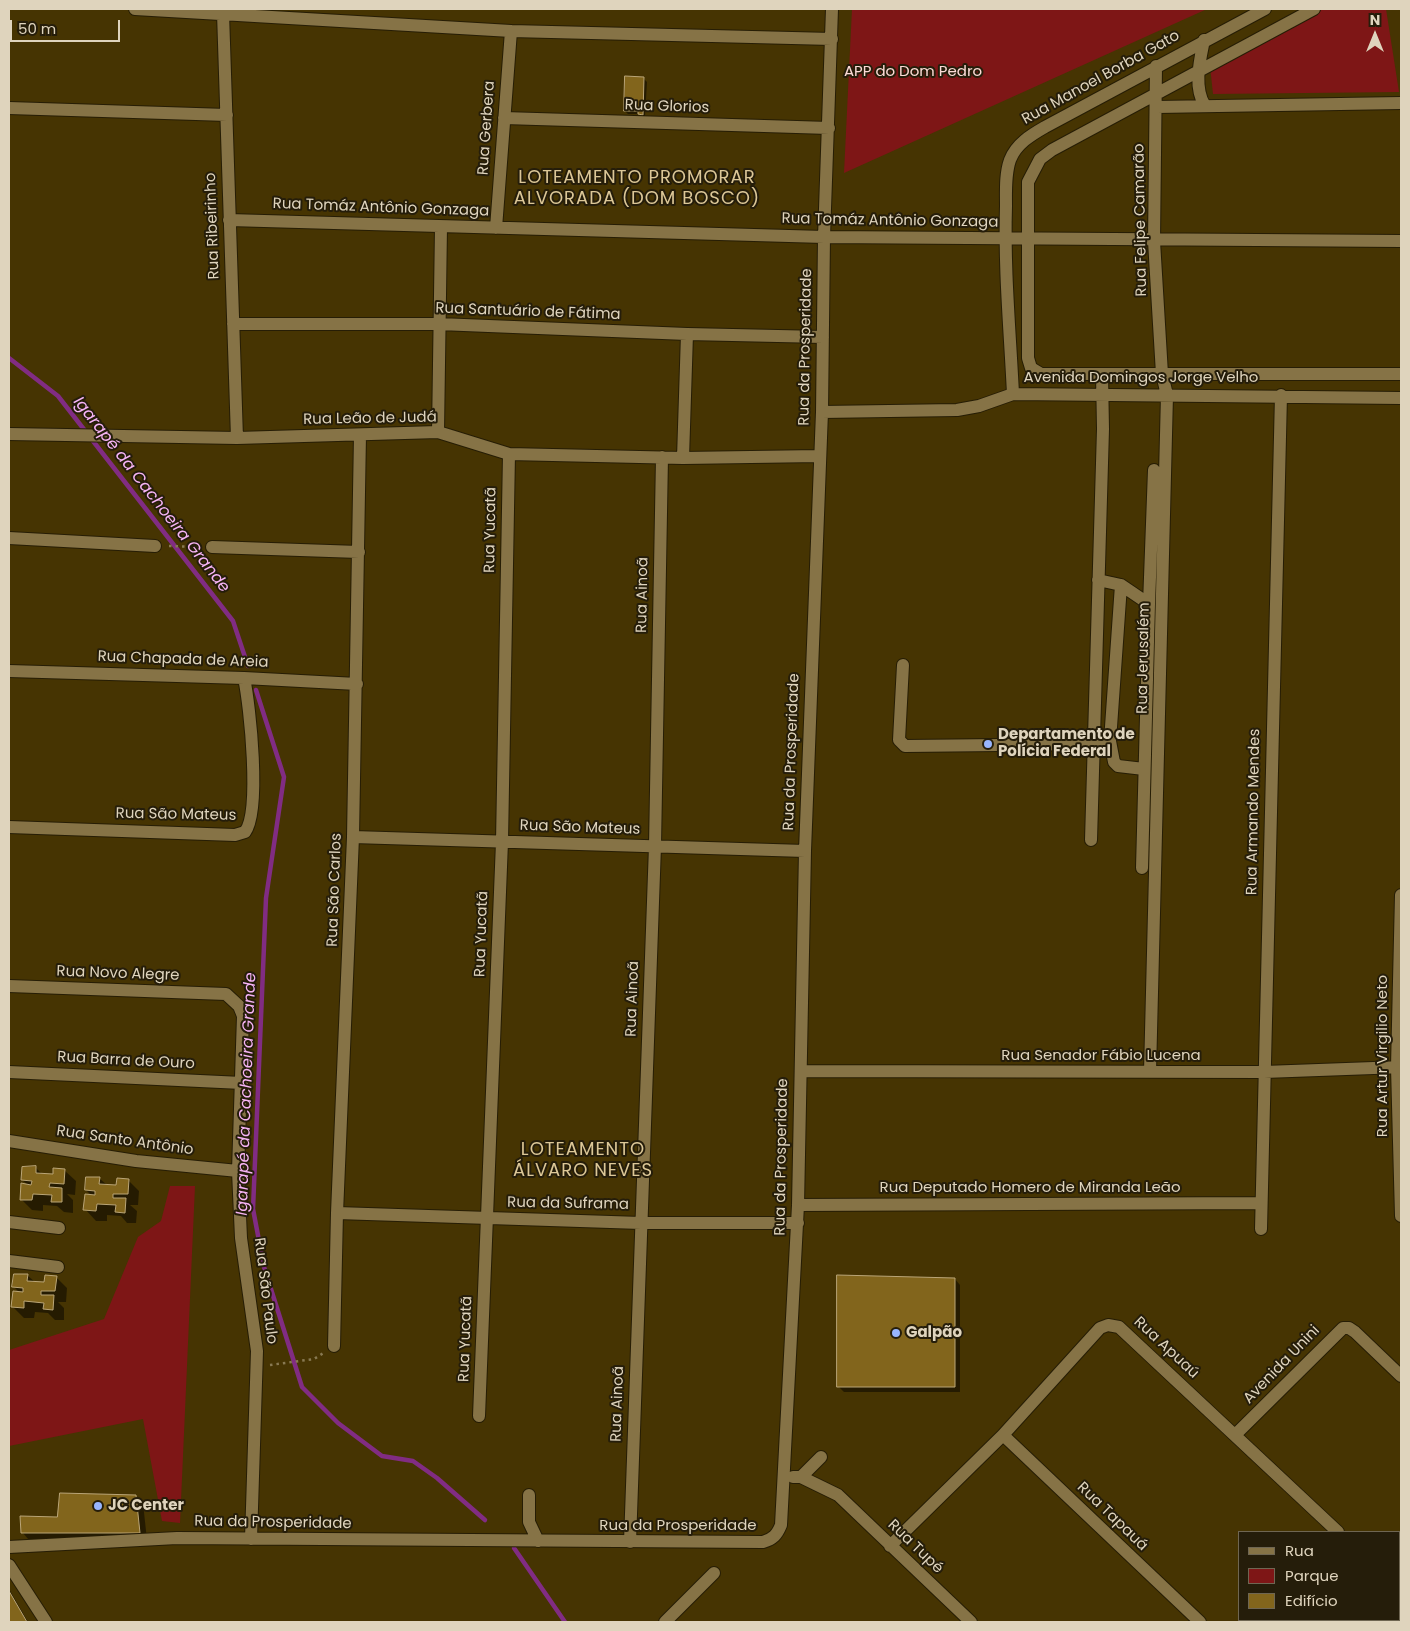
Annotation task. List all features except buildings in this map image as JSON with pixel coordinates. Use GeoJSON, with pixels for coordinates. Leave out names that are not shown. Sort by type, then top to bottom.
{"type":"FeatureCollection","features":[{"type":"Feature","properties":{"kind":"street"},"geometry":{"type":"LineString","coordinates":[[135,9],[511,31],[832,39]]}},
{"type":"Feature","properties":{"kind":"street","name":"Rua da Prosperidade"},"geometry":{"type":"LineString","coordinates":[[46,1622],[9,1566],[9,1547],[178,1538],[251,1540],[763,1542],[772,1539],[778,1533],[784,1478],[798,1224],[805,851],[822,412],[824,237],[832,9]]}},
{"type":"Feature","properties":{"kind":"street","name":"Rua Manoel Borba Gato"},"geometry":{"type":"LineString","coordinates":[[1013,394],[1004,240],[1007,174],[1010,160],[1017,148],[1028,136],[1265,9]]}},
{"type":"Feature","properties":{"kind":"street"},"geometry":{"type":"LineString","coordinates":[[1027,239],[1028,182],[1040,159],[1157,101],[1198,72],[1314,9]]}},
{"type":"Feature","properties":{"kind":"street","name":"Rua Ribeirinho"},"geometry":{"type":"LineString","coordinates":[[224,14],[232,324],[237,438]]}},
{"type":"Feature","properties":{"kind":"street","name":"Rua Gerbera"},"geometry":{"type":"LineString","coordinates":[[496,228],[511,31]]}},
{"type":"Feature","properties":{"kind":"street"},"geometry":{"type":"LineString","coordinates":[[1204,40],[1198,72],[1199,93],[1205,106]]}},
{"type":"Feature","properties":{"kind":"street","name":"Rua Felipe Camarão"},"geometry":{"type":"LineString","coordinates":[[1156,66],[1154,241],[1162,374],[1167,395]]}},
{"type":"Feature","properties":{"kind":"street"},"geometry":{"type":"LineString","coordinates":[[1157,101],[1205,106],[1401,103]]}},
{"type":"Feature","properties":{"kind":"street"},"geometry":{"type":"LineString","coordinates":[[9,108],[227,115]]}},
{"type":"Feature","properties":{"kind":"street","name":"Rua Glorios"},"geometry":{"type":"LineString","coordinates":[[504,118],[829,128]]}},
{"type":"Feature","properties":{"kind":"street","name":"Rua Tomáz Antônio Gonzaga"},"geometry":{"type":"LineString","coordinates":[[229,220],[824,237],[1004,240],[1401,241]]}},
{"type":"Feature","properties":{"kind":"street"},"geometry":{"type":"LineString","coordinates":[[438,432],[441,227]]}},
{"type":"Feature","properties":{"kind":"street","name":"Avenida Domingos Jorge Velho"},"geometry":{"type":"LineString","coordinates":[[1027,239],[1028,358],[1032,368],[1042,374],[1401,374]]}},
{"type":"Feature","properties":{"kind":"street","name":"Rua Santuário de Fátima"},"geometry":{"type":"LineString","coordinates":[[232,324],[439,324],[687,334],[823,336]]}},
{"type":"Feature","properties":{"kind":"street"},"geometry":{"type":"LineString","coordinates":[[684,458],[687,334]]}},
{"type":"Feature","properties":{"kind":"street"},"geometry":{"type":"LineString","coordinates":[[1091,840],[1102,374]]}},
{"type":"Feature","properties":{"kind":"street","name":"Avenida Domingos Jorge Velho"},"geometry":{"type":"LineString","coordinates":[[822,412],[957,410],[979,406],[1013,394],[1281,395],[1401,398]]}},
{"type":"Feature","properties":{"kind":"street","name":"Rua Jerusalém"},"geometry":{"type":"LineString","coordinates":[[1150,1072],[1167,395]]}},
{"type":"Feature","properties":{"kind":"street","name":"Rua Armando Mendes"},"geometry":{"type":"LineString","coordinates":[[1261,1229],[1281,395]]}},
{"type":"Feature","properties":{"kind":"street","name":"Rua Leão de Judá"},"geometry":{"type":"LineString","coordinates":[[9,434],[237,438],[438,432],[509,454],[684,458],[819,456]]}},
{"type":"Feature","properties":{"kind":"street","name":"Rua São Carlos"},"geometry":{"type":"LineString","coordinates":[[334,1346],[337,1213],[353,837],[360,435]]}},
{"type":"Feature","properties":{"kind":"street","name":"Rua Yucatã"},"geometry":{"type":"LineString","coordinates":[[479,1416],[502,842],[509,454]]}},
{"type":"Feature","properties":{"kind":"street","name":"Rua Ainoã"},"geometry":{"type":"LineString","coordinates":[[630,1542],[655,846],[662,457]]}},
{"type":"Feature","properties":{"kind":"street"},"geometry":{"type":"LineString","coordinates":[[1142,868],[1154,470]]}},
{"type":"Feature","properties":{"kind":"street"},"geometry":{"type":"LineString","coordinates":[[9,538],[155,546]]}},
{"type":"Feature","properties":{"kind":"street"},"geometry":{"type":"LineString","coordinates":[[212,548],[359,552]]}},
{"type":"Feature","properties":{"kind":"street"},"geometry":{"type":"LineString","coordinates":[[1098,580],[1121,585],[1149,604]]}},
{"type":"Feature","properties":{"kind":"street"},"geometry":{"type":"LineString","coordinates":[[1121,585],[1110,741],[1112,756],[1118,766],[1144,769]]}},
{"type":"Feature","properties":{"kind":"street"},"geometry":{"type":"LineString","coordinates":[[903,665],[899,740],[905,746],[1094,744],[1110,741]]}},
{"type":"Feature","properties":{"kind":"street","name":"Rua Chapada de Areia"},"geometry":{"type":"LineString","coordinates":[[9,671],[244,678],[357,684]]}},
{"type":"Feature","properties":{"kind":"street","name":"Rua São Mateus"},"geometry":{"type":"LineString","coordinates":[[9,826],[235,836],[246,832],[251,821],[253,753],[250,708],[244,678]]}},
{"type":"Feature","properties":{"kind":"street","name":"Rua São Mateus"},"geometry":{"type":"LineString","coordinates":[[353,837],[805,851]]}},
{"type":"Feature","properties":{"kind":"street","name":"Rua Artur Virgilio Neto"},"geometry":{"type":"LineString","coordinates":[[1401,895],[1399,1067],[1401,1216]]}},
{"type":"Feature","properties":{"kind":"street","name":"Rua Novo Alegre"},"geometry":{"type":"LineString","coordinates":[[9,986],[226,994]]}},
{"type":"Feature","properties":{"kind":"street","name":"Rua São Paulo"},"geometry":{"type":"LineString","coordinates":[[226,994],[239,1006],[243,1016],[238,1171],[241,1238],[257,1351],[251,1540]]}},
{"type":"Feature","properties":{"kind":"street","name":"Rua Senador Fábio Lucena"},"geometry":{"type":"LineString","coordinates":[[801,1071],[1264,1072],[1399,1067]]}},
{"type":"Feature","properties":{"kind":"street","name":"Rua Barra de Ouro"},"geometry":{"type":"LineString","coordinates":[[9,1072],[242,1083]]}},
{"type":"Feature","properties":{"kind":"street","name":"Rua Santo Antônio"},"geometry":{"type":"LineString","coordinates":[[9,1141],[136,1161],[238,1171]]}},
{"type":"Feature","properties":{"kind":"street","name":"Rua Deputado Homero de Miranda Leão"},"geometry":{"type":"LineString","coordinates":[[798,1204],[1261,1203]]}},
{"type":"Feature","properties":{"kind":"street","name":"Rua da Suframa"},"geometry":{"type":"LineString","coordinates":[[337,1213],[487,1219],[798,1224]]}},
{"type":"Feature","properties":{"kind":"street"},"geometry":{"type":"LineString","coordinates":[[9,1222],[59,1228]]}},
{"type":"Feature","properties":{"kind":"street"},"geometry":{"type":"LineString","coordinates":[[9,1261],[58,1267]]}},
{"type":"Feature","properties":{"kind":"street","name":"Rua Apuaú"},"geometry":{"type":"LineString","coordinates":[[890,1546],[1003,1435],[1100,1328],[1115,1325],[1120,1327],[1337,1531]]}},
{"type":"Feature","properties":{"kind":"street","name":"Avenida Unini"},"geometry":{"type":"LineString","coordinates":[[1235,1435],[1337,1332],[1349,1328],[1355,1332],[1401,1376]]}},
{"type":"Feature","properties":{"kind":"street","name":"Rua Tapauá"},"geometry":{"type":"LineString","coordinates":[[1003,1435],[1200,1622]]}},
{"type":"Feature","properties":{"kind":"street"},"geometry":{"type":"LineString","coordinates":[[784,1478],[801,1477],[821,1456]]}},
{"type":"Feature","properties":{"kind":"street","name":"Rua Tupé"},"geometry":{"type":"LineString","coordinates":[[801,1477],[838,1495],[970,1622]]}},
{"type":"Feature","properties":{"kind":"street"},"geometry":{"type":"LineString","coordinates":[[529,1495],[529,1522],[535,1541]]}},
{"type":"Feature","properties":{"kind":"street"},"geometry":{"type":"LineString","coordinates":[[665,1622],[714,1573]]}},
{"type":"Feature","properties":{"kind":"path"},"geometry":{"type":"LineString","coordinates":[[155,546],[212,548]]}},
{"type":"Feature","properties":{"kind":"path"},"geometry":{"type":"LineString","coordinates":[[282,1364],[314,1359]]}},
{"type":"Feature","properties":{"kind":"green space","name":"APP do Dom Pedro"},"geometry":{"type":"Polygon","coordinates":[[[852,9],[1207,9],[844,173],[852,9]]]}},
{"type":"Feature","properties":{"kind":"green space"},"geometry":{"type":"Polygon","coordinates":[[[1320,9],[1386,9],[1399,92],[1213,94],[1210,66],[1320,9]]]}},
{"type":"Feature","properties":{"kind":"green space"},"geometry":{"type":"Polygon","coordinates":[[[170,1186],[195,1186],[180,1523],[162,1521],[143,1419],[9,1446],[9,1350],[104,1319],[138,1237],[161,1221],[170,1186]]]}},
{"type":"Feature","properties":{"kind":"waterway","name":"Igarapé da Cachoeira Grande"},"geometry":{"type":"LineString","coordinates":[[9,358],[58,396],[233,621],[248,666]]}},
{"type":"Feature","properties":{"kind":"waterway","name":"Igarapé da Cachoeira Grande"},"geometry":{"type":"LineString","coordinates":[[256,690],[284,777],[266,898],[253,1209],[264,1267],[302,1387],[338,1423],[382,1456],[413,1461],[437,1478],[485,1520]]}},
{"type":"Feature","properties":{"kind":"waterway","name":"Igarapé da Cachoeira Grande"},"geometry":{"type":"LineString","coordinates":[[514,1548],[565,1622]]}},
{"type":"Feature","properties":{"kind":"place","name":"Departamento de Polícia Federal"},"geometry":{"type":"Point","coordinates":[988,744]}},
{"type":"Feature","properties":{"kind":"place","name":"Galpão"},"geometry":{"type":"Point","coordinates":[896,1333]}},
{"type":"Feature","properties":{"kind":"place","name":"JC Center"},"geometry":{"type":"Point","coordinates":[98,1506]}},
{"type":"Feature","properties":{"kind":"district","name":"LOTEAMENTO PROMORAR ALVORADA (DOM BOSCO)"},"geometry":{"type":"Point","coordinates":[637,188]}},
{"type":"Feature","properties":{"kind":"district","name":"LOTEAMENTO ÁLVARO NEVES"},"geometry":{"type":"Point","coordinates":[583,1160]}}]}
